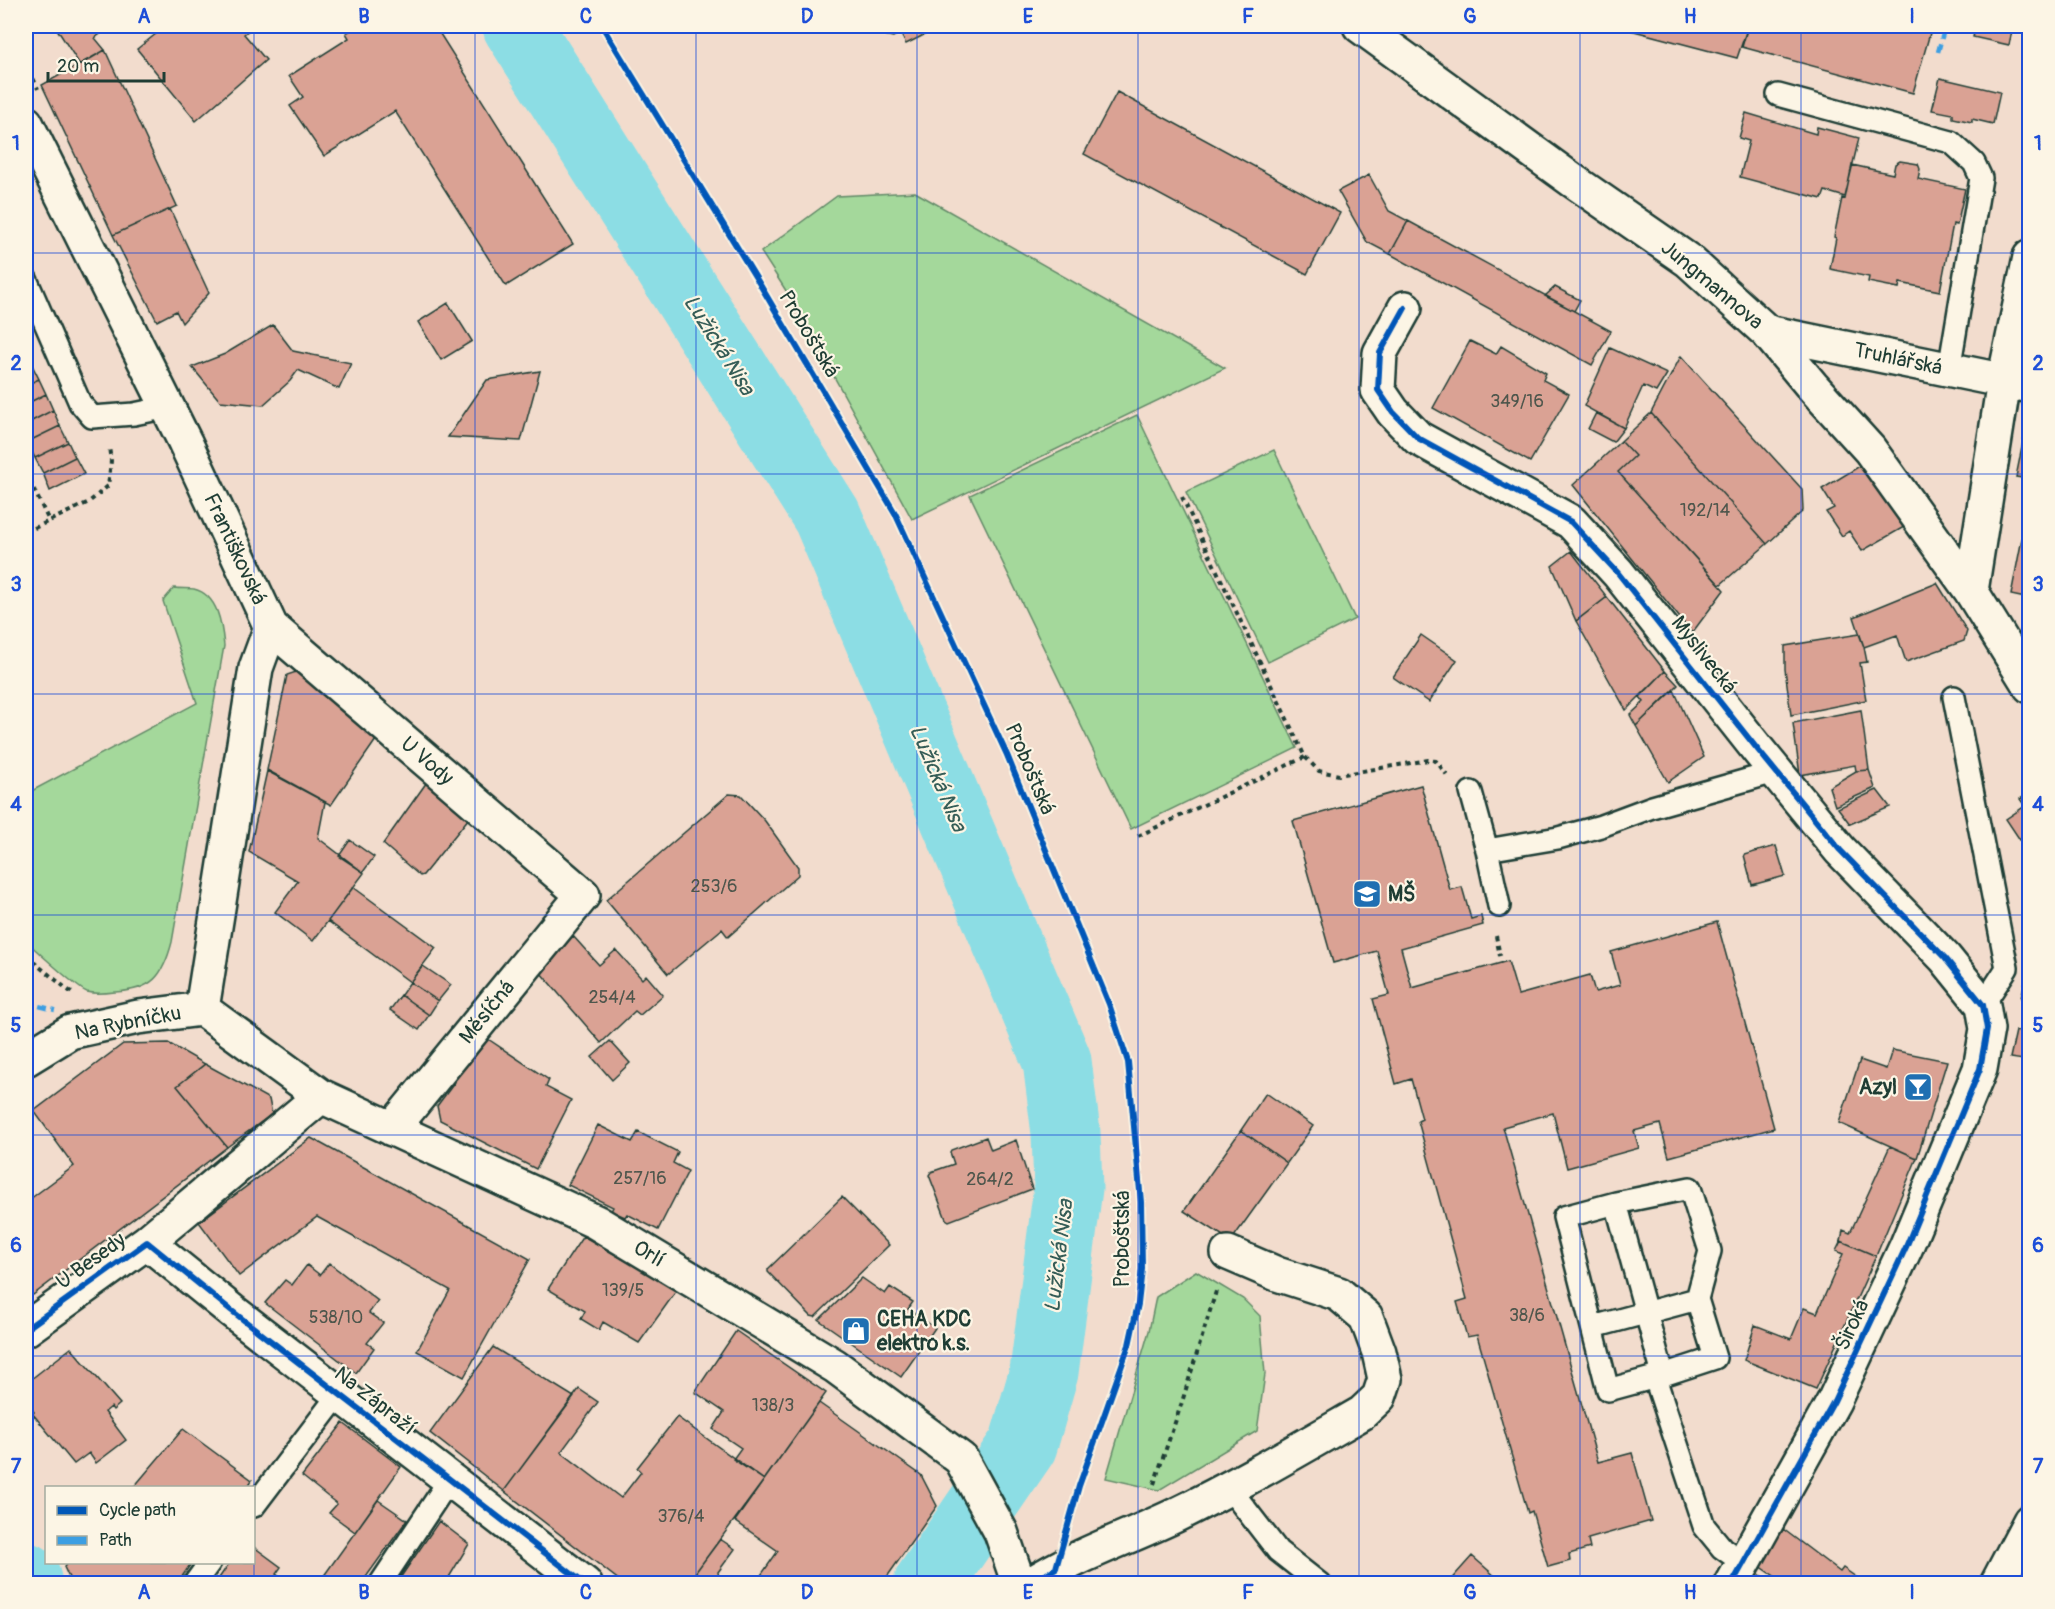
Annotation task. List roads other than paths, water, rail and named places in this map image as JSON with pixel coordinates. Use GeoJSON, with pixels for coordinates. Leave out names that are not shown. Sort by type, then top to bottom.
{"type":"FeatureCollection","features":[{"type":"Feature","properties":{"kind":"street","name":"Jungmannova"},"geometry":{"type":"LineString","coordinates":[[1360,26],[1572,180],[1689,261],[1767,332],[1870,450],[1971,591],[2030,686]]}},
{"type":"Feature","properties":{"kind":"street","name":"Františkovská"},"geometry":{"type":"LineString","coordinates":[[26,123],[168,407],[271,627],[256,668],[202,1009]]}},
{"type":"Feature","properties":{"kind":"street"},"geometry":{"type":"LineString","coordinates":[[1971,591],[2017,383],[2030,257]]}},
{"type":"Feature","properties":{"kind":"street","name":"Myslivecká"},"geometry":{"type":"LineString","coordinates":[[1405,308],[1380,353],[1378,390],[1393,412],[1418,438],[1571,522],[1618,573],[1775,772],[1840,850],[1945,958],[1983,1005]]}},
{"type":"Feature","properties":{"kind":"street","name":"Truhlářská"},"geometry":{"type":"LineString","coordinates":[[1767,332],[2017,383]]}},
{"type":"Feature","properties":{"kind":"street","name":"U Vody"},"geometry":{"type":"LineString","coordinates":[[271,627],[583,895]]}},
{"type":"Feature","properties":{"kind":"street","name":"Měsíčná"},"geometry":{"type":"LineString","coordinates":[[392,1129],[583,895]]}},
{"type":"Feature","properties":{"kind":"street","name":"Široká"},"geometry":{"type":"LineString","coordinates":[[1737,1573],[1834,1401],[1906,1247],[1980,1069],[1987,1029],[1983,1005]]}},
{"type":"Feature","properties":{"kind":"street","name":"Na Rybníčku"},"geometry":{"type":"LineString","coordinates":[[26,1059],[70,1032],[138,1017],[202,1009]]}},
{"type":"Feature","properties":{"kind":"street","name":"Orlí"},"geometry":{"type":"LineString","coordinates":[[202,1009],[321,1096],[596,1222],[835,1366],[961,1459],[1001,1532],[1019,1584]]}},
{"type":"Feature","properties":{"kind":"street","name":"U Besedy"},"geometry":{"type":"LineString","coordinates":[[26,1329],[147,1242],[321,1096]]}},
{"type":"Feature","properties":{"kind":"street","name":"Na Zápraží"},"geometry":{"type":"LineString","coordinates":[[147,1242],[232,1311],[585,1584]]}},
{"type":"Feature","properties":{"kind":"street"},"geometry":{"type":"LineString","coordinates":[[1031,1584],[1056,1568],[1137,1534],[1230,1489],[1362,1413],[1379,1397],[1384,1379],[1379,1352],[1366,1317],[1339,1294],[1277,1274],[1227,1253]]}},
{"type":"Feature","properties":{"kind":"street"},"geometry":{"type":"LineString","coordinates":[[1997,1584],[2030,1521]]}},
{"type":"Feature","properties":{"kind":"lane"},"geometry":{"type":"LineString","coordinates":[[1778,95],[1951,142],[1974,163],[1981,178],[1949,370]]}},
{"type":"Feature","properties":{"kind":"lane"},"geometry":{"type":"LineString","coordinates":[[26,279],[80,403],[92,417],[134,414],[168,407]]}},
{"type":"Feature","properties":{"kind":"lane"},"geometry":{"type":"LineString","coordinates":[[1954,697],[2007,968],[1983,1005]]}},
{"type":"Feature","properties":{"kind":"lane"},"geometry":{"type":"LineString","coordinates":[[1487,850],[1558,838],[1601,826],[1652,807],[1775,772]]}},
{"type":"Feature","properties":{"kind":"lane"},"geometry":{"type":"LineString","coordinates":[[1472,792],[1499,906]]}},
{"type":"Feature","properties":{"kind":"lane"},"geometry":{"type":"LineString","coordinates":[[1690,1188],[1710,1251],[1697,1299],[1715,1358],[1659,1377],[1608,1390],[1564,1217],[1616,1203],[1690,1188]]}},
{"type":"Feature","properties":{"kind":"lane"},"geometry":{"type":"LineString","coordinates":[[1616,1203],[1647,1314],[1659,1377],[1704,1526],[1722,1548],[1737,1573]]}},
{"type":"Feature","properties":{"kind":"lane"},"geometry":{"type":"LineString","coordinates":[[1593,1327],[1697,1299]]}},
{"type":"Feature","properties":{"kind":"lane"},"geometry":{"type":"LineString","coordinates":[[255,1505],[339,1394]]}},
{"type":"Feature","properties":{"kind":"lane"},"geometry":{"type":"LineString","coordinates":[[380,1584],[450,1479]]}},
{"type":"Feature","properties":{"kind":"lane"},"geometry":{"type":"LineString","coordinates":[[1230,1489],[1278,1551],[1320,1584]]}},
{"type":"Feature","properties":{"kind":"lane"},"geometry":{"type":"LineString","coordinates":[[194,1584],[209,1564]]}},
{"type":"Feature","properties":{"kind":"waterway","name":"Lužická Nisa"},"geometry":{"type":"LineString","coordinates":[[517,26],[827,516],[1057,1061],[1066,1133],[1068,1188],[1044,1372],[1023,1445],[928,1584]]}},
{"type":"Feature","properties":{"kind":"waterway","name":"Lužická Nisa"},"geometry":{"type":"LineString","coordinates":[[26,1577],[28,1584]]}},
{"type":"Feature","properties":{"kind":"place","name":"MŠ"},"geometry":{"type":"Point","coordinates":[1367,894]}},
{"type":"Feature","properties":{"kind":"place","name":"Azyl"},"geometry":{"type":"Point","coordinates":[1918,1087]}},
{"type":"Feature","properties":{"kind":"place","name":"CEHA KDC elektro k.s."},"geometry":{"type":"Point","coordinates":[856,1331]}}]}
